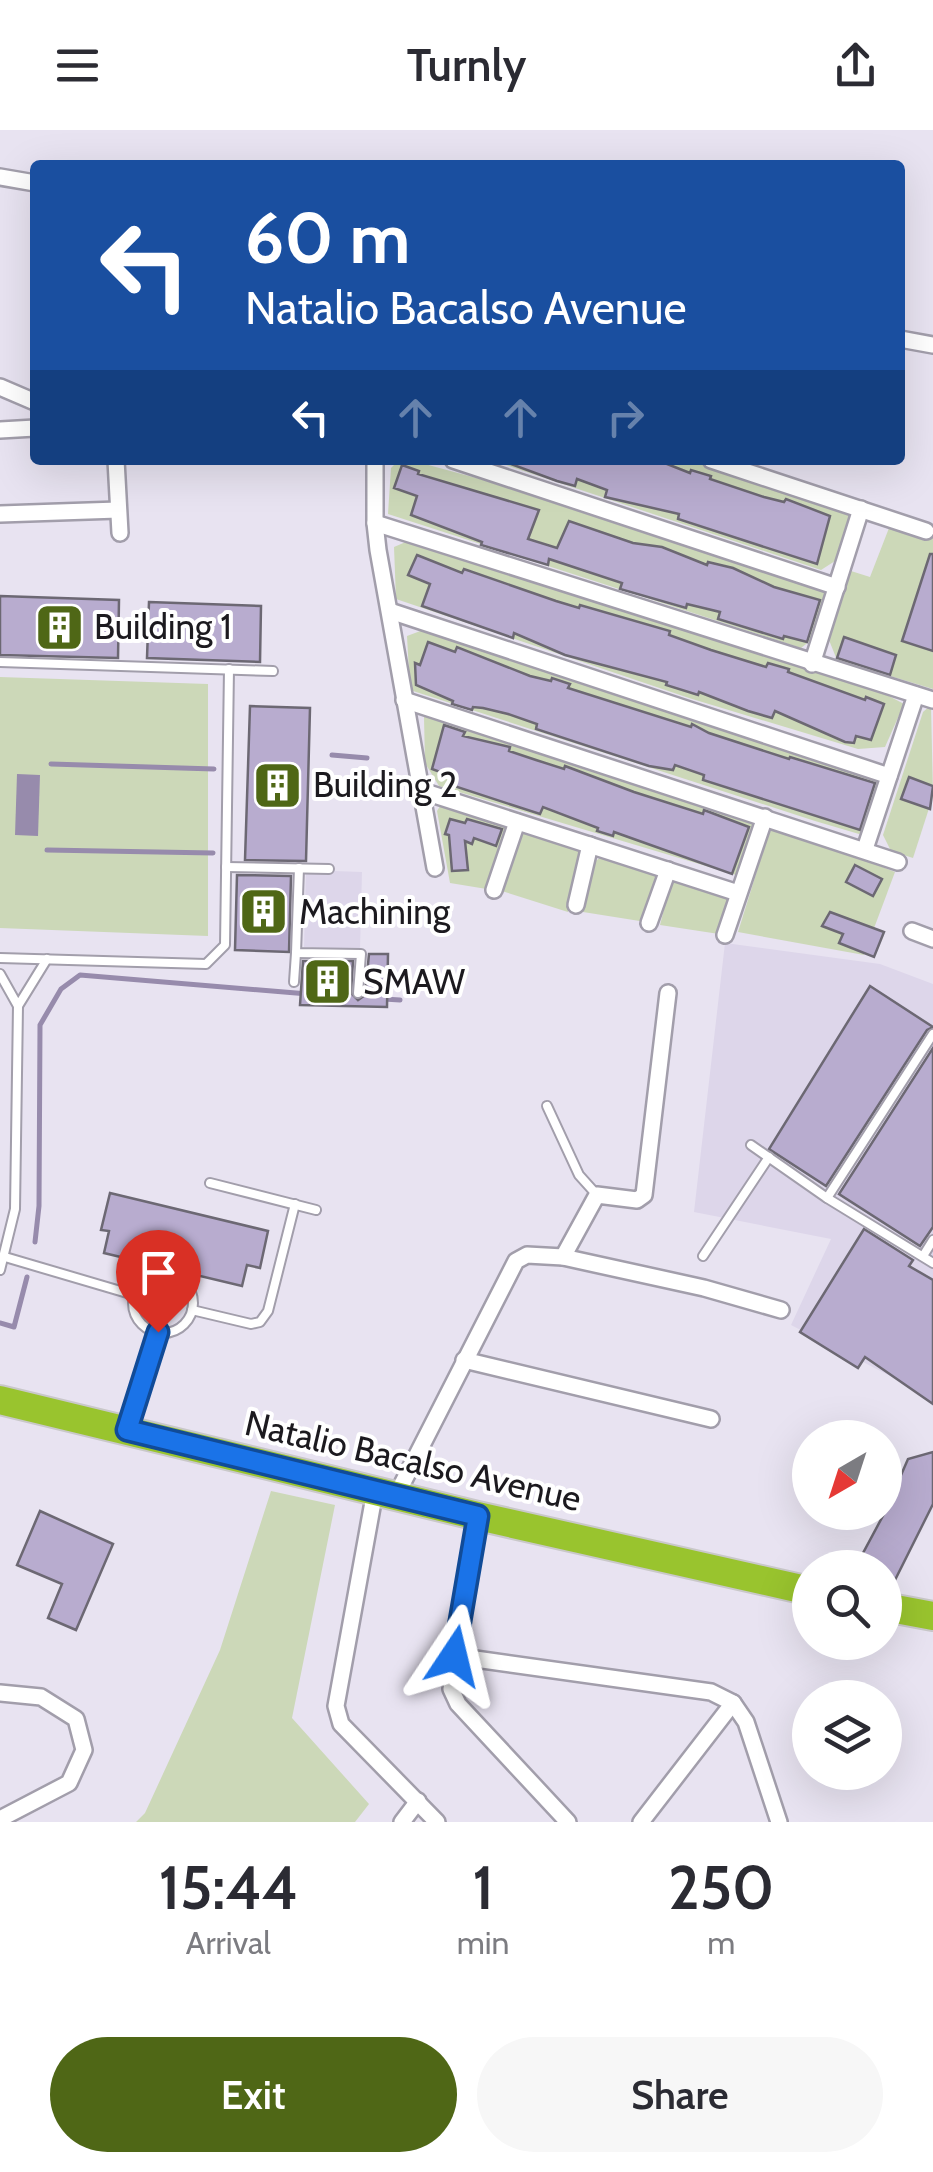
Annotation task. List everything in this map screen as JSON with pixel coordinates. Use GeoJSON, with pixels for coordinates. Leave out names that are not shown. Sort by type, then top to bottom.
{"type":"FeatureCollection","features":[{"type":"Feature","properties":{"kind":"highway","name":"Natalio Bacalso Avenue"},"geometry":{"type":"LineString","coordinates":[[0,1400],[478,1516],[792,1587]]}},
{"type":"Feature","properties":{"kind":"highway"},"geometry":{"type":"LineString","coordinates":[[902,1610],[933,1616]]}},
{"type":"Feature","properties":{"kind":"street"},"geometry":{"type":"LineString","coordinates":[[0,176],[30,182]]}},
{"type":"Feature","properties":{"kind":"street"},"geometry":{"type":"LineString","coordinates":[[905,340],[933,344]]}},
{"type":"Feature","properties":{"kind":"street"},"geometry":{"type":"LineString","coordinates":[[0,387],[30,400]]}},
{"type":"Feature","properties":{"kind":"street"},"geometry":{"type":"LineString","coordinates":[[0,430],[30,428]]}},
{"type":"Feature","properties":{"kind":"street"},"geometry":{"type":"LineString","coordinates":[[116,465],[120,533]]}},
{"type":"Feature","properties":{"kind":"street"},"geometry":{"type":"LineString","coordinates":[[375,465],[375,524],[435,868]]}},
{"type":"Feature","properties":{"kind":"street"},"geometry":{"type":"LineString","coordinates":[[468,465],[837,586]]}},
{"type":"Feature","properties":{"kind":"street"},"geometry":{"type":"LineString","coordinates":[[726,465],[926,531]]}},
{"type":"Feature","properties":{"kind":"street"},"geometry":{"type":"LineString","coordinates":[[812,664],[861,509]]}},
{"type":"Feature","properties":{"kind":"street"},"geometry":{"type":"LineString","coordinates":[[0,514],[118,510]]}},
{"type":"Feature","properties":{"kind":"street"},"geometry":{"type":"LineString","coordinates":[[375,524],[933,700]]}},
{"type":"Feature","properties":{"kind":"street"},"geometry":{"type":"LineString","coordinates":[[390,611],[889,776]]}},
{"type":"Feature","properties":{"kind":"street"},"geometry":{"type":"LineString","coordinates":[[865,849],[916,695]]}},
{"type":"Feature","properties":{"kind":"street"},"geometry":{"type":"LineString","coordinates":[[404,700],[898,862]]}},
{"type":"Feature","properties":{"kind":"street"},"geometry":{"type":"LineString","coordinates":[[422,790],[738,893]]}},
{"type":"Feature","properties":{"kind":"street"},"geometry":{"type":"LineString","coordinates":[[725,936],[765,817]]}},
{"type":"Feature","properties":{"kind":"street"},"geometry":{"type":"LineString","coordinates":[[494,890],[517,822]]}},
{"type":"Feature","properties":{"kind":"street"},"geometry":{"type":"LineString","coordinates":[[576,905],[590,845]]}},
{"type":"Feature","properties":{"kind":"street"},"geometry":{"type":"LineString","coordinates":[[649,923],[668,870]]}},
{"type":"Feature","properties":{"kind":"street"},"geometry":{"type":"LineString","coordinates":[[912,931],[932,934]]}},
{"type":"Feature","properties":{"kind":"street"},"geometry":{"type":"LineString","coordinates":[[563,1257],[597,1195],[637,1200],[644,1195],[668,993]]}},
{"type":"Feature","properties":{"kind":"street"},"geometry":{"type":"LineString","coordinates":[[437,1822],[341,1724],[336,1706],[386,1493],[516,1262],[527,1254],[563,1257],[704,1288],[781,1310]]}},
{"type":"Feature","properties":{"kind":"street"},"geometry":{"type":"LineString","coordinates":[[464,1360],[712,1419]]}},
{"type":"Feature","properties":{"kind":"street"},"geometry":{"type":"LineString","coordinates":[[478,1516],[451,1689],[458,1704],[568,1822]]}},
{"type":"Feature","properties":{"kind":"street"},"geometry":{"type":"LineString","coordinates":[[454,1656],[711,1692],[733,1703],[746,1722],[776,1820]]}},
{"type":"Feature","properties":{"kind":"street"},"geometry":{"type":"LineString","coordinates":[[0,1693],[41,1697],[76,1719],[84,1750],[69,1782],[0,1819]]}},
{"type":"Feature","properties":{"kind":"street"},"geometry":{"type":"LineString","coordinates":[[641,1822],[733,1703]]}},
{"type":"Feature","properties":{"kind":"street"},"geometry":{"type":"LineString","coordinates":[[402,1822],[418,1800]]}},
{"type":"Feature","properties":{"kind":"lane"},"geometry":{"type":"LineString","coordinates":[[0,662],[273,672]]}},
{"type":"Feature","properties":{"kind":"lane"},"geometry":{"type":"LineString","coordinates":[[0,958],[206,964],[225,944],[229,669]]}},
{"type":"Feature","properties":{"kind":"lane"},"geometry":{"type":"LineString","coordinates":[[226,867],[329,868]]}},
{"type":"Feature","properties":{"kind":"lane"},"geometry":{"type":"LineString","coordinates":[[294,982],[298,868]]}},
{"type":"Feature","properties":{"kind":"lane"},"geometry":{"type":"LineString","coordinates":[[296,953],[361,954],[358,992]]}},
{"type":"Feature","properties":{"kind":"lane"},"geometry":{"type":"LineString","coordinates":[[18,1006],[47,959]]}},
{"type":"Feature","properties":{"kind":"lane"},"geometry":{"type":"LineString","coordinates":[[0,974],[18,1006],[15,1208],[0,1270]]}},
{"type":"Feature","properties":{"kind":"lane"},"geometry":{"type":"LineString","coordinates":[[827,1198],[933,1034]]}},
{"type":"Feature","properties":{"kind":"lane"},"geometry":{"type":"LineString","coordinates":[[547,1106],[579,1175],[597,1195]]}},
{"type":"Feature","properties":{"kind":"lane"},"geometry":{"type":"LineString","coordinates":[[752,1146],[933,1263]]}},
{"type":"Feature","properties":{"kind":"lane"},"geometry":{"type":"LineString","coordinates":[[703,1256],[769,1157]]}},
{"type":"Feature","properties":{"kind":"lane"},"geometry":{"type":"LineString","coordinates":[[210,1183],[316,1210]]}},
{"type":"Feature","properties":{"kind":"lane"},"geometry":{"type":"LineString","coordinates":[[192,1310],[251,1324],[260,1322],[268,1311],[295,1204]]}},
{"type":"Feature","properties":{"kind":"lane"},"geometry":{"type":"LineString","coordinates":[[922,1256],[933,1240]]}},
{"type":"Feature","properties":{"kind":"lane"},"geometry":{"type":"LineString","coordinates":[[4,1256],[134,1295]]}},
{"type":"Feature","properties":{"kind":"lane"},"geometry":{"type":"LineString","coordinates":[[170,1274],[191,1292],[192,1310],[180,1328],[158,1332],[146,1328],[138,1319],[133,1308],[134,1295],[152,1275],[170,1274]]}},
{"type":"Feature","properties":{"kind":"lane"},"geometry":{"type":"LineString","coordinates":[[127,1430],[158,1332]]}},
{"type":"Feature","properties":{"kind":"shaded area"},"geometry":{"type":"Polygon","coordinates":[[[17,774],[40,775],[38,836],[15,835],[17,774]]]}},
{"type":"Feature","properties":{"kind":"shaded area"},"geometry":{"type":"Polygon","coordinates":[[[306,870],[362,872],[360,949],[304,947],[306,870]]]}},
{"type":"Feature","properties":{"kind":"shaded area"},"geometry":{"type":"Polygon","coordinates":[[[725,943],[880,964],[933,984],[933,1398],[791,1325],[831,1239],[694,1212],[725,943]]]}},
{"type":"Feature","properties":{"kind":"green space"},"geometry":{"type":"Polygon","coordinates":[[[428,465],[480,479],[827,593],[815,637],[801,648],[388,514],[391,468],[428,465]]]}},
{"type":"Feature","properties":{"kind":"green space"},"geometry":{"type":"Polygon","coordinates":[[[506,465],[708,465],[823,501],[851,514],[835,561],[821,570],[506,465]]]}},
{"type":"Feature","properties":{"kind":"green space"},"geometry":{"type":"Polygon","coordinates":[[[889,528],[927,540],[933,530],[933,689],[837,660],[829,640],[851,571],[870,577],[889,528]]]}},
{"type":"Feature","properties":{"kind":"green space"},"geometry":{"type":"Polygon","coordinates":[[[408,541],[868,685],[904,704],[885,747],[858,749],[689,698],[396,599],[394,547],[408,541]]]}},
{"type":"Feature","properties":{"kind":"green space"},"geometry":{"type":"Polygon","coordinates":[[[423,630],[883,780],[867,829],[859,834],[815,821],[410,690],[407,636],[423,630]]]}},
{"type":"Feature","properties":{"kind":"green space"},"geometry":{"type":"Polygon","coordinates":[[[0,677],[208,684],[208,936],[0,928],[0,677]]]}},
{"type":"Feature","properties":{"kind":"green space"},"geometry":{"type":"Polygon","coordinates":[[[931,705],[933,796],[913,858],[891,851],[883,835],[923,712],[931,705]]]}},
{"type":"Feature","properties":{"kind":"green space"},"geometry":{"type":"Polygon","coordinates":[[[439,715],[757,819],[736,875],[439,786],[425,763],[424,717],[439,715]]]}},
{"type":"Feature","properties":{"kind":"green space"},"geometry":{"type":"Polygon","coordinates":[[[445,798],[510,823],[514,854],[520,832],[526,829],[580,846],[583,858],[568,912],[505,892],[450,883],[437,811],[445,798]]]}},
{"type":"Feature","properties":{"kind":"green space"},"geometry":{"type":"Polygon","coordinates":[[[780,827],[895,872],[864,955],[738,932],[769,832],[780,827]]]}},
{"type":"Feature","properties":{"kind":"green space"},"geometry":{"type":"Polygon","coordinates":[[[605,854],[652,867],[658,876],[646,922],[583,912],[593,863],[605,854]]]}},
{"type":"Feature","properties":{"kind":"green space"},"geometry":{"type":"Polygon","coordinates":[[[679,877],[720,889],[731,903],[719,934],[660,925],[670,886],[679,877]]]}},
{"type":"Feature","properties":{"kind":"green space"},"geometry":{"type":"Polygon","coordinates":[[[271,1491],[335,1505],[292,1718],[369,1804],[355,1822],[136,1822],[145,1813],[220,1650],[271,1491]]]}},
{"type":"Feature","properties":{"kind":"building"},"geometry":{"type":"Polygon","coordinates":[[[402,465],[419,471],[418,474],[539,510],[528,539],[557,548],[569,521],[633,543],[662,547],[707,565],[708,562],[733,568],[774,587],[820,600],[807,642],[784,636],[783,639],[718,619],[720,612],[687,604],[686,608],[620,589],[622,583],[549,559],[548,565],[481,545],[482,542],[411,515],[417,496],[394,488],[402,465]]]}},
{"type":"Feature","properties":{"kind":"building"},"geometry":{"type":"Polygon","coordinates":[[[513,465],[670,465],[830,516],[817,564],[678,519],[679,514],[605,497],[607,490],[577,479],[575,486],[513,465]]]}},
{"type":"Feature","properties":{"kind":"building"},"geometry":{"type":"Polygon","coordinates":[[[933,554],[933,651],[902,641],[933,554]]]}},
{"type":"Feature","properties":{"kind":"building"},"geometry":{"type":"Polygon","coordinates":[[[417,555],[462,573],[464,569],[579,608],[580,605],[670,631],[669,635],[711,650],[766,667],[768,663],[789,669],[788,672],[884,704],[871,740],[856,736],[854,743],[845,742],[775,711],[772,718],[748,711],[699,692],[698,695],[666,685],[667,682],[565,655],[514,633],[513,638],[422,606],[430,584],[408,575],[417,555]]]}},
{"type":"Feature","properties":{"kind":"building","name":"Building 1"},"geometry":{"type":"Polygon","coordinates":[[[0,596],[119,600],[118,658],[0,655],[0,596]]]}},
{"type":"Feature","properties":{"kind":"building"},"geometry":{"type":"Polygon","coordinates":[[[149,602],[261,606],[260,662],[147,658],[149,602]]]}},
{"type":"Feature","properties":{"kind":"building"},"geometry":{"type":"Polygon","coordinates":[[[844,637],[896,655],[890,675],[837,658],[844,637]]]}},
{"type":"Feature","properties":{"kind":"building"},"geometry":{"type":"Polygon","coordinates":[[[428,642],[455,652],[457,647],[530,676],[551,681],[552,678],[570,684],[568,688],[875,783],[860,830],[703,780],[704,775],[675,765],[673,770],[649,766],[536,729],[537,724],[508,714],[452,704],[453,701],[416,685],[415,663],[420,665],[428,642]]]}},
{"type":"Feature","properties":{"kind":"building","name":"Building 2"},"geometry":{"type":"Polygon","coordinates":[[[250,706],[310,708],[306,861],[245,860],[250,706]]]}},
{"type":"Feature","properties":{"kind":"building"},"geometry":{"type":"Polygon","coordinates":[[[444,725],[465,732],[463,736],[510,747],[509,751],[749,827],[732,874],[614,832],[613,836],[597,831],[598,828],[543,807],[540,814],[454,786],[456,778],[432,769],[444,725]]]}},
{"type":"Feature","properties":{"kind":"building"},"geometry":{"type":"Polygon","coordinates":[[[909,777],[933,786],[930,809],[901,799],[909,777]]]}},
{"type":"Feature","properties":{"kind":"building"},"geometry":{"type":"Polygon","coordinates":[[[450,819],[465,823],[467,819],[502,829],[496,846],[474,838],[472,844],[465,841],[468,870],[452,871],[449,835],[445,834],[450,819]]]}},
{"type":"Feature","properties":{"kind":"building"},"geometry":{"type":"Polygon","coordinates":[[[855,865],[882,879],[873,896],[846,882],[855,865]]]}},
{"type":"Feature","properties":{"kind":"building","name":"Machining"},"geometry":{"type":"Polygon","coordinates":[[[237,875],[291,876],[289,952],[235,950],[237,875]]]}},
{"type":"Feature","properties":{"kind":"building"},"geometry":{"type":"Polygon","coordinates":[[[830,912],[884,932],[874,957],[839,943],[843,934],[822,926],[830,912]]]}},
{"type":"Feature","properties":{"kind":"building","name":"SMAW"},"geometry":{"type":"Polygon","coordinates":[[[369,954],[388,954],[387,1007],[300,1005],[303,961],[353,961],[351,993],[358,1000],[365,995],[369,954]]]}},
{"type":"Feature","properties":{"kind":"building"},"geometry":{"type":"Polygon","coordinates":[[[870,986],[933,1027],[927,1030],[826,1186],[769,1149],[870,986]]]}},
{"type":"Feature","properties":{"kind":"building"},"geometry":{"type":"Polygon","coordinates":[[[933,1048],[933,1227],[920,1246],[839,1194],[933,1048]]]}},
{"type":"Feature","properties":{"kind":"building"},"geometry":{"type":"Polygon","coordinates":[[[110,1193],[268,1231],[260,1268],[247,1265],[242,1286],[104,1253],[109,1231],[101,1230],[110,1193]]]}},
{"type":"Feature","properties":{"kind":"building"},"geometry":{"type":"Polygon","coordinates":[[[864,1229],[913,1260],[909,1266],[933,1280],[933,1404],[865,1357],[858,1368],[800,1332],[864,1229]]]}},
{"type":"Feature","properties":{"kind":"building"},"geometry":{"type":"Polygon","coordinates":[[[933,1452],[933,1504],[902,1566],[902,1550],[865,1550],[875,1530],[902,1530],[902,1473],[908,1459],[933,1452]]]}},
{"type":"Feature","properties":{"kind":"building"},"geometry":{"type":"Polygon","coordinates":[[[40,1511],[113,1544],[76,1630],[48,1618],[62,1584],[17,1565],[40,1511]]]}},
{"type":"Feature","properties":{"kind":"waterway"},"geometry":{"type":"LineString","coordinates":[[332,755],[367,758]]}},
{"type":"Feature","properties":{"kind":"waterway"},"geometry":{"type":"LineString","coordinates":[[51,764],[214,769]]}},
{"type":"Feature","properties":{"kind":"waterway"},"geometry":{"type":"LineString","coordinates":[[47,850],[213,853]]}},
{"type":"Feature","properties":{"kind":"waterway"},"geometry":{"type":"LineString","coordinates":[[35,1242],[39,1206],[40,1025],[61,989],[80,975],[308,994]]}},
{"type":"Feature","properties":{"kind":"waterway"},"geometry":{"type":"LineString","coordinates":[[384,999],[400,1000]]}},
{"type":"Feature","properties":{"kind":"waterway"},"geometry":{"type":"LineString","coordinates":[[0,1323],[14,1327],[27,1277]]}},
{"type":"Feature","properties":{"kind":"place","name":"Building 1"},"geometry":{"type":"Point","coordinates":[59,627]}},
{"type":"Feature","properties":{"kind":"place","name":"Building 2"},"geometry":{"type":"Point","coordinates":[278,785]}},
{"type":"Feature","properties":{"kind":"place","name":"Machining"},"geometry":{"type":"Point","coordinates":[264,912]}},
{"type":"Feature","properties":{"kind":"place","name":"SMAW"},"geometry":{"type":"Point","coordinates":[328,982]}},
{"type":"Feature","properties":{"kind":"route"},"geometry":{"type":"LineString","coordinates":[[158,1332],[127,1430],[478,1516],[454,1656]]}}]}
